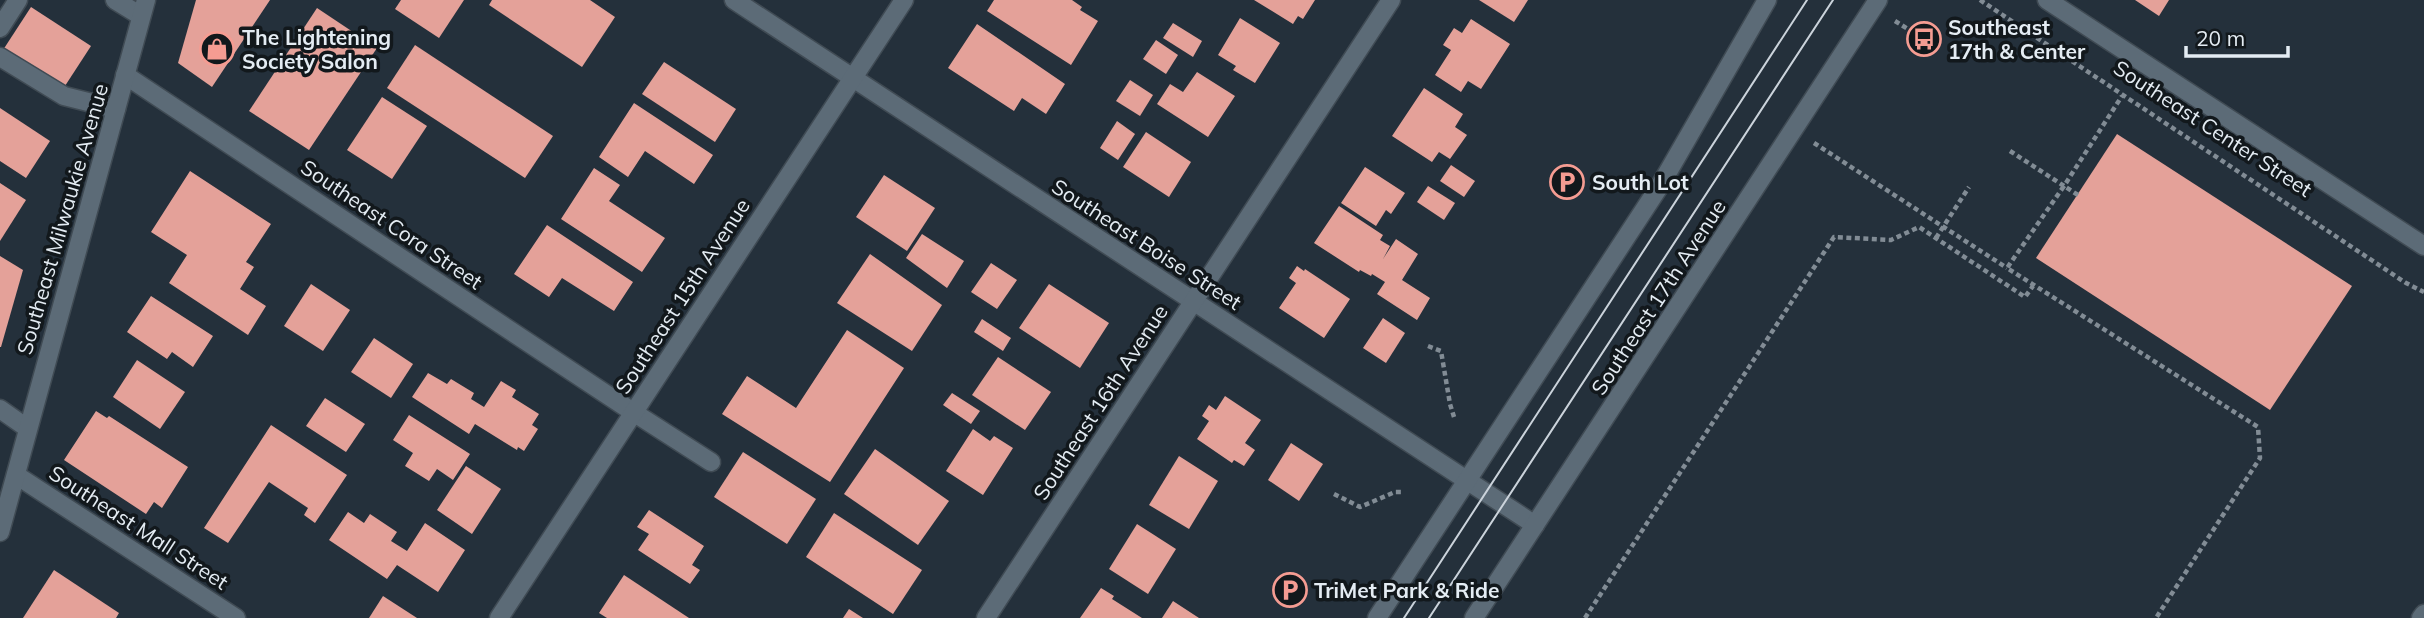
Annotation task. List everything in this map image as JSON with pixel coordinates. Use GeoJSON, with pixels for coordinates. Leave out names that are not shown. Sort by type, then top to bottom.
{"type":"FeatureCollection","features":[{"type":"Feature","properties":{"kind":"street"},"geometry":{"type":"LineString","coordinates":[[0,28],[18,0]]}},
{"type":"Feature","properties":{"kind":"street"},"geometry":{"type":"LineString","coordinates":[[115,0],[143,8]]}},
{"type":"Feature","properties":{"kind":"street","name":"Southeast Boise Street"},"geometry":{"type":"LineString","coordinates":[[734,0],[1535,525]]}},
{"type":"Feature","properties":{"kind":"street","name":"Southeast 15th Avenue"},"geometry":{"type":"LineString","coordinates":[[499,618],[904,0]]}},
{"type":"Feature","properties":{"kind":"street","name":"Southeast 16th Avenue"},"geometry":{"type":"LineString","coordinates":[[986,618],[1391,0]]}},
{"type":"Feature","properties":{"kind":"street"},"geometry":{"type":"LineString","coordinates":[[1377,618],[1661,184],[1768,0]]}},
{"type":"Feature","properties":{"kind":"street","name":"Southeast Center Street"},"geometry":{"type":"LineString","coordinates":[[2047,0],[2424,246]]}},
{"type":"Feature","properties":{"kind":"street","name":"Southeast 17th Avenue"},"geometry":{"type":"LineString","coordinates":[[1474,618],[1876,4]]}},
{"type":"Feature","properties":{"kind":"street","name":"Southeast Milwaukie Avenue"},"geometry":{"type":"LineString","coordinates":[[0,532],[143,8]]}},
{"type":"Feature","properties":{"kind":"street"},"geometry":{"type":"LineString","coordinates":[[0,57],[64,96],[116,109]]}},
{"type":"Feature","properties":{"kind":"street","name":"Southeast Cora Street"},"geometry":{"type":"LineString","coordinates":[[125,75],[711,461]]}},
{"type":"Feature","properties":{"kind":"street"},"geometry":{"type":"LineString","coordinates":[[0,410],[27,428]]}},
{"type":"Feature","properties":{"kind":"street","name":"Southeast Mall Street"},"geometry":{"type":"LineString","coordinates":[[16,475],[236,618]]}},
{"type":"Feature","properties":{"kind":"path","name":"Southeast Center Street"},"geometry":{"type":"LineString","coordinates":[[1980,0],[2406,283],[2424,292]]}},
{"type":"Feature","properties":{"kind":"path"},"geometry":{"type":"LineString","coordinates":[[1876,4],[1924,39]]}},
{"type":"Feature","properties":{"kind":"path"},"geometry":{"type":"LineString","coordinates":[[2007,268],[2122,96]]}},
{"type":"Feature","properties":{"kind":"path"},"geometry":{"type":"LineString","coordinates":[[2010,151],[2078,195]]}},
{"type":"Feature","properties":{"kind":"path"},"geometry":{"type":"LineString","coordinates":[[1841,160],[2033,286],[2258,427],[2260,458],[2156,618]]}},
{"type":"Feature","properties":{"kind":"path"},"geometry":{"type":"LineString","coordinates":[[1936,238],[1969,187]]}},
{"type":"Feature","properties":{"kind":"path"},"geometry":{"type":"LineString","coordinates":[[1585,618],[1834,237],[1891,240],[1919,227],[2025,297],[2033,286]]}},
{"type":"Feature","properties":{"kind":"path"},"geometry":{"type":"LineString","coordinates":[[1428,345],[1441,351],[1454,417]]}},
{"type":"Feature","properties":{"kind":"path"},"geometry":{"type":"LineString","coordinates":[[1334,494],[1360,507],[1395,492],[1404,492]]}},
{"type":"Feature","properties":{"kind":"building"},"geometry":{"type":"Polygon","coordinates":[[[196,0],[270,0],[212,87],[178,63],[196,0]]]}},
{"type":"Feature","properties":{"kind":"building"},"geometry":{"type":"Polygon","coordinates":[[[401,0],[464,0],[439,38],[395,9],[401,0]]]}},
{"type":"Feature","properties":{"kind":"building"},"geometry":{"type":"Polygon","coordinates":[[[492,0],[590,0],[615,17],[582,67],[489,5],[492,0]]]}},
{"type":"Feature","properties":{"kind":"building"},"geometry":{"type":"Polygon","coordinates":[[[994,0],[1072,0],[1082,7],[1080,10],[1098,21],[1071,65],[987,11],[994,0]]]}},
{"type":"Feature","properties":{"kind":"building"},"geometry":{"type":"Polygon","coordinates":[[[1254,0],[1315,0],[1303,19],[1298,16],[1293,24],[1254,0]]]}},
{"type":"Feature","properties":{"kind":"building"},"geometry":{"type":"Polygon","coordinates":[[[1479,0],[1528,0],[1514,22],[1479,0]]]}},
{"type":"Feature","properties":{"kind":"building"},"geometry":{"type":"Polygon","coordinates":[[[2135,0],[2169,0],[2159,16],[2135,0]]]}},
{"type":"Feature","properties":{"kind":"building"},"geometry":{"type":"Polygon","coordinates":[[[31,7],[91,46],[63,89],[3,50],[31,7]]]}},
{"type":"Feature","properties":{"kind":"building"},"geometry":{"type":"Polygon","coordinates":[[[317,8],[377,48],[309,150],[249,111],[317,8]]]}},
{"type":"Feature","properties":{"kind":"building"},"geometry":{"type":"Polygon","coordinates":[[[1240,18],[1280,43],[1255,83],[1233,70],[1236,66],[1218,55],[1240,18]]]}},
{"type":"Feature","properties":{"kind":"building"},"geometry":{"type":"Polygon","coordinates":[[[1471,19],[1510,44],[1481,89],[1468,81],[1461,92],[1435,75],[1451,50],[1443,45],[1454,28],[1462,33],[1471,19]]]}},
{"type":"Feature","properties":{"kind":"building"},"geometry":{"type":"Polygon","coordinates":[[[1173,23],[1202,41],[1193,57],[1163,38],[1173,23]]]}},
{"type":"Feature","properties":{"kind":"building"},"geometry":{"type":"Polygon","coordinates":[[[977,24],[1065,84],[1046,114],[1022,98],[1014,111],[948,68],[977,24]]]}},
{"type":"Feature","properties":{"kind":"building"},"geometry":{"type":"Polygon","coordinates":[[[1156,40],[1178,55],[1166,74],[1143,59],[1156,40]]]}},
{"type":"Feature","properties":{"kind":"building"},"geometry":{"type":"Polygon","coordinates":[[[415,45],[553,136],[525,178],[387,88],[415,45]]]}},
{"type":"Feature","properties":{"kind":"building"},"geometry":{"type":"Polygon","coordinates":[[[664,62],[736,109],[715,142],[642,94],[664,62]]]}},
{"type":"Feature","properties":{"kind":"building"},"geometry":{"type":"Polygon","coordinates":[[[1197,72],[1235,96],[1208,137],[1157,104],[1170,84],[1183,92],[1197,72]]]}},
{"type":"Feature","properties":{"kind":"building"},"geometry":{"type":"Polygon","coordinates":[[[1130,80],[1153,95],[1140,116],[1116,101],[1130,80]]]}},
{"type":"Feature","properties":{"kind":"building"},"geometry":{"type":"Polygon","coordinates":[[[1424,88],[1463,114],[1455,127],[1467,135],[1450,159],[1439,152],[1432,162],[1392,136],[1424,88]]]}},
{"type":"Feature","properties":{"kind":"building"},"geometry":{"type":"Polygon","coordinates":[[[382,97],[427,126],[392,179],[347,150],[382,97]]]}},
{"type":"Feature","properties":{"kind":"building"},"geometry":{"type":"Polygon","coordinates":[[[634,103],[713,155],[694,184],[645,151],[628,177],[599,157],[634,103]]]}},
{"type":"Feature","properties":{"kind":"building"},"geometry":{"type":"Polygon","coordinates":[[[0,108],[50,141],[26,178],[0,161],[0,108]]]}},
{"type":"Feature","properties":{"kind":"building"},"geometry":{"type":"Polygon","coordinates":[[[1117,121],[1135,134],[1118,160],[1100,148],[1117,121]]]}},
{"type":"Feature","properties":{"kind":"building"},"geometry":{"type":"Polygon","coordinates":[[[1146,132],[1191,162],[1169,197],[1123,167],[1146,132]]]}},
{"type":"Feature","properties":{"kind":"building"},"geometry":{"type":"Polygon","coordinates":[[[2117,134],[2352,286],[2270,410],[2036,258],[2117,134]]]}},
{"type":"Feature","properties":{"kind":"building"},"geometry":{"type":"Polygon","coordinates":[[[1451,165],[1475,181],[1464,197],[1440,181],[1451,165]]]}},
{"type":"Feature","properties":{"kind":"building"},"geometry":{"type":"Polygon","coordinates":[[[1365,167],[1405,193],[1391,214],[1386,210],[1376,226],[1341,203],[1365,167]]]}},
{"type":"Feature","properties":{"kind":"building"},"geometry":{"type":"Polygon","coordinates":[[[594,168],[620,185],[609,201],[665,238],[642,272],[561,219],[594,168]]]}},
{"type":"Feature","properties":{"kind":"building"},"geometry":{"type":"Polygon","coordinates":[[[190,171],[271,224],[246,262],[254,267],[240,289],[266,306],[248,335],[169,283],[187,255],[151,232],[190,171]]]}},
{"type":"Feature","properties":{"kind":"building"},"geometry":{"type":"Polygon","coordinates":[[[884,175],[935,208],[907,251],[856,217],[884,175]]]}},
{"type":"Feature","properties":{"kind":"building"},"geometry":{"type":"Polygon","coordinates":[[[0,183],[26,200],[0,241],[0,183]]]}},
{"type":"Feature","properties":{"kind":"building"},"geometry":{"type":"Polygon","coordinates":[[[1428,186],[1455,203],[1444,220],[1417,202],[1428,186]]]}},
{"type":"Feature","properties":{"kind":"building"},"geometry":{"type":"Polygon","coordinates":[[[1339,206],[1383,235],[1380,240],[1390,246],[1383,259],[1396,239],[1418,254],[1402,280],[1430,298],[1417,320],[1377,294],[1385,282],[1372,274],[1371,276],[1360,270],[1359,272],[1314,243],[1339,206]]]}},
{"type":"Feature","properties":{"kind":"building"},"geometry":{"type":"Polygon","coordinates":[[[547,225],[633,282],[614,311],[562,278],[549,297],[514,274],[547,225]]]}},
{"type":"Feature","properties":{"kind":"building"},"geometry":{"type":"Polygon","coordinates":[[[922,234],[964,261],[947,288],[906,258],[922,234]]]}},
{"type":"Feature","properties":{"kind":"building"},"geometry":{"type":"Polygon","coordinates":[[[870,254],[942,305],[912,351],[837,303],[870,254]]]}},
{"type":"Feature","properties":{"kind":"building"},"geometry":{"type":"Polygon","coordinates":[[[0,256],[23,270],[1,347],[0,347],[0,256]]]}},
{"type":"Feature","properties":{"kind":"building"},"geometry":{"type":"Polygon","coordinates":[[[991,263],[1017,280],[997,309],[971,292],[991,263]]]}},
{"type":"Feature","properties":{"kind":"building"},"geometry":{"type":"Polygon","coordinates":[[[1297,266],[1350,299],[1324,338],[1279,308],[1296,283],[1289,278],[1297,266]]]}},
{"type":"Feature","properties":{"kind":"building"},"geometry":{"type":"Polygon","coordinates":[[[311,284],[350,310],[323,351],[284,326],[311,284]]]}},
{"type":"Feature","properties":{"kind":"building"},"geometry":{"type":"Polygon","coordinates":[[[1049,284],[1109,323],[1080,368],[1019,328],[1049,284]]]}},
{"type":"Feature","properties":{"kind":"building"},"geometry":{"type":"Polygon","coordinates":[[[151,296],[213,336],[193,367],[172,352],[167,359],[127,332],[151,296]]]}},
{"type":"Feature","properties":{"kind":"building"},"geometry":{"type":"Polygon","coordinates":[[[1383,318],[1405,333],[1386,363],[1363,348],[1383,318]]]}},
{"type":"Feature","properties":{"kind":"building"},"geometry":{"type":"Polygon","coordinates":[[[982,319],[1011,338],[1003,351],[974,332],[982,319]]]}},
{"type":"Feature","properties":{"kind":"building"},"geometry":{"type":"Polygon","coordinates":[[[847,330],[904,368],[830,482],[722,414],[747,376],[796,408],[847,330]]]}},
{"type":"Feature","properties":{"kind":"building"},"geometry":{"type":"Polygon","coordinates":[[[374,338],[413,364],[391,398],[351,372],[374,338]]]}},
{"type":"Feature","properties":{"kind":"building"},"geometry":{"type":"Polygon","coordinates":[[[998,357],[1051,392],[1025,430],[972,395],[998,357]]]}},
{"type":"Feature","properties":{"kind":"building"},"geometry":{"type":"Polygon","coordinates":[[[137,360],[185,392],[160,429],[113,397],[137,360]]]}},
{"type":"Feature","properties":{"kind":"building"},"geometry":{"type":"Polygon","coordinates":[[[428,373],[447,384],[451,379],[474,393],[471,399],[484,407],[501,381],[516,390],[512,397],[539,414],[532,425],[538,429],[524,451],[518,447],[517,450],[475,424],[469,434],[412,397],[428,373]]]}},
{"type":"Feature","properties":{"kind":"building"},"geometry":{"type":"Polygon","coordinates":[[[952,393],[980,411],[971,424],[943,405],[952,393]]]}},
{"type":"Feature","properties":{"kind":"building"},"geometry":{"type":"Polygon","coordinates":[[[1225,396],[1261,420],[1245,443],[1255,450],[1244,466],[1234,460],[1232,463],[1197,439],[1209,421],[1202,416],[1209,405],[1216,410],[1225,396]]]}},
{"type":"Feature","properties":{"kind":"building"},"geometry":{"type":"Polygon","coordinates":[[[325,398],[365,424],[346,452],[306,426],[325,398]]]}},
{"type":"Feature","properties":{"kind":"building"},"geometry":{"type":"Polygon","coordinates":[[[96,411],[107,418],[109,416],[188,467],[162,508],[154,502],[146,514],[64,460],[96,411]]]}},
{"type":"Feature","properties":{"kind":"building"},"geometry":{"type":"Polygon","coordinates":[[[409,415],[470,454],[453,480],[437,469],[429,481],[405,466],[413,453],[393,440],[409,415]]]}},
{"type":"Feature","properties":{"kind":"building"},"geometry":{"type":"Polygon","coordinates":[[[271,425],[347,475],[315,523],[304,515],[308,508],[269,482],[228,543],[204,528],[271,425]]]}},
{"type":"Feature","properties":{"kind":"building"},"geometry":{"type":"Polygon","coordinates":[[[973,429],[990,441],[994,436],[1013,448],[983,495],[946,471],[973,429]]]}},
{"type":"Feature","properties":{"kind":"building"},"geometry":{"type":"Polygon","coordinates":[[[1291,443],[1323,464],[1299,501],[1268,480],[1291,443]]]}},
{"type":"Feature","properties":{"kind":"building"},"geometry":{"type":"Polygon","coordinates":[[[875,449],[949,501],[918,545],[844,494],[875,449]]]}},
{"type":"Feature","properties":{"kind":"building"},"geometry":{"type":"Polygon","coordinates":[[[743,452],[816,499],[787,544],[714,497],[743,452]]]}},
{"type":"Feature","properties":{"kind":"building"},"geometry":{"type":"Polygon","coordinates":[[[1179,456],[1218,481],[1189,529],[1149,505],[1179,456]]]}},
{"type":"Feature","properties":{"kind":"building"},"geometry":{"type":"Polygon","coordinates":[[[466,466],[501,489],[472,534],[437,510],[466,466]]]}},
{"type":"Feature","properties":{"kind":"building"},"geometry":{"type":"Polygon","coordinates":[[[649,510],[704,546],[692,565],[700,570],[690,584],[638,550],[649,534],[637,527],[649,510]]]}},
{"type":"Feature","properties":{"kind":"building"},"geometry":{"type":"Polygon","coordinates":[[[348,512],[364,523],[370,514],[397,532],[391,541],[407,551],[425,523],[465,550],[438,592],[397,565],[387,579],[329,540],[348,512]]]}},
{"type":"Feature","properties":{"kind":"building"},"geometry":{"type":"Polygon","coordinates":[[[834,513],[922,570],[893,614],[806,557],[834,513]]]}},
{"type":"Feature","properties":{"kind":"building"},"geometry":{"type":"Polygon","coordinates":[[[1137,524],[1176,549],[1148,594],[1109,569],[1137,524]]]}},
{"type":"Feature","properties":{"kind":"building"},"geometry":{"type":"Polygon","coordinates":[[[54,570],[119,613],[116,618],[23,618],[54,570]]]}},
{"type":"Feature","properties":{"kind":"building"},"geometry":{"type":"Polygon","coordinates":[[[624,575],[689,618],[607,618],[599,613],[624,575]]]}},
{"type":"Feature","properties":{"kind":"building"},"geometry":{"type":"Polygon","coordinates":[[[1101,588],[1114,596],[1112,599],[1142,618],[1080,618],[1101,588]]]}},
{"type":"Feature","properties":{"kind":"building"},"geometry":{"type":"Polygon","coordinates":[[[383,596],[417,618],[369,618],[383,596]]]}},
{"type":"Feature","properties":{"kind":"building"},"geometry":{"type":"Polygon","coordinates":[[[1173,601],[1199,618],[1162,618],[1173,601]]]}},
{"type":"Feature","properties":{"kind":"building"},"geometry":{"type":"Polygon","coordinates":[[[849,609],[863,618],[843,618],[849,609]]]}},
{"type":"Feature","properties":{"kind":"tram line"},"geometry":{"type":"LineString","coordinates":[[1404,618],[1807,0]]}},
{"type":"Feature","properties":{"kind":"tram line"},"geometry":{"type":"LineString","coordinates":[[1429,618],[1833,0]]}},
{"type":"Feature","properties":{"kind":"place","name":"Southeast 17th & Center"},"geometry":{"type":"Point","coordinates":[1924,39]}},
{"type":"Feature","properties":{"kind":"place","name":"The Lightening Society Salon"},"geometry":{"type":"Point","coordinates":[217,49]}},
{"type":"Feature","properties":{"kind":"place","name":"South Lot"},"geometry":{"type":"Point","coordinates":[1567,182]}},
{"type":"Feature","properties":{"kind":"place","name":"TriMet Park & Ride"},"geometry":{"type":"Point","coordinates":[1290,590]}}]}
